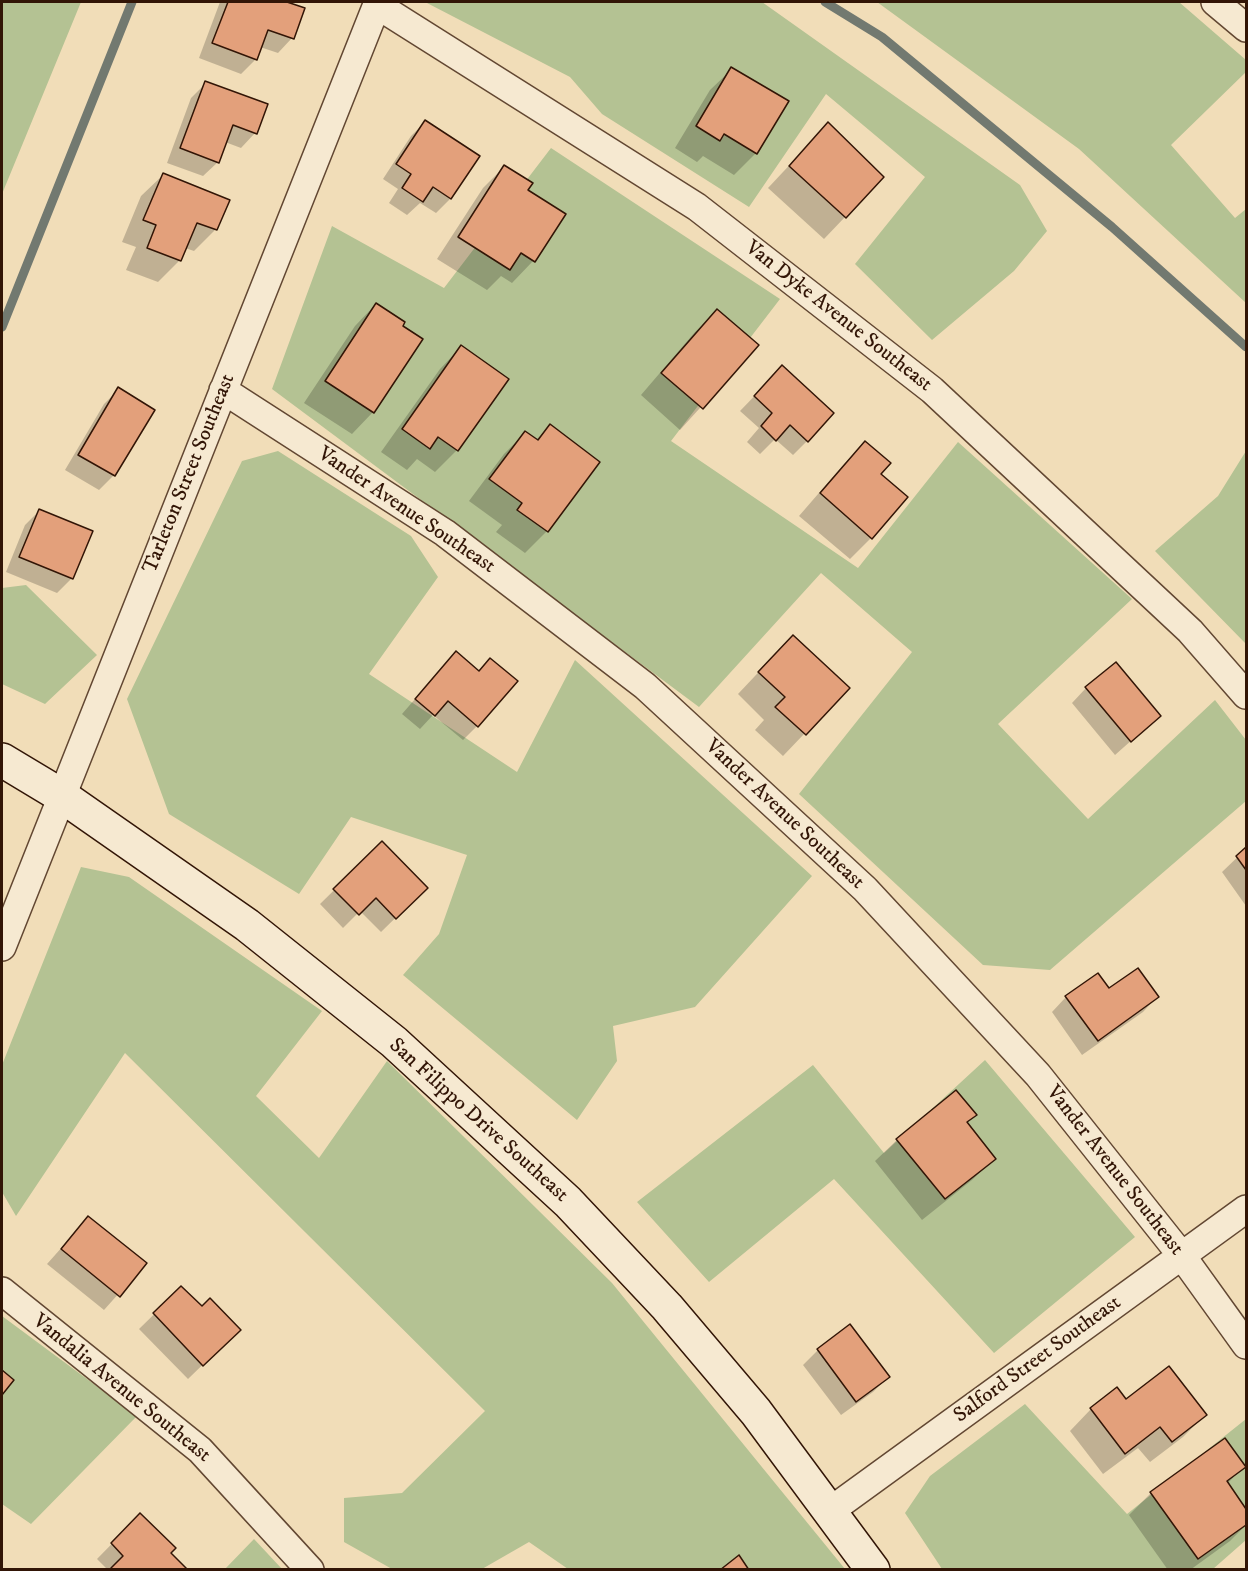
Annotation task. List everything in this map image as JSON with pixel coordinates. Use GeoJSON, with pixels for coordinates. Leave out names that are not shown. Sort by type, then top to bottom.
{"type":"FeatureCollection","features":[{"type":"Feature","properties":{"kind":"street"},"geometry":{"type":"LineString","coordinates":[[1215,2],[1246,28]]}},
{"type":"Feature","properties":{"kind":"street","name":"Tarleton Street Southeast"},"geometry":{"type":"LineString","coordinates":[[2,947],[378,3]]}},
{"type":"Feature","properties":{"kind":"street","name":"Van Dyke Avenue Southeast"},"geometry":{"type":"LineString","coordinates":[[378,3],[698,207],[932,390],[1190,632],[1246,695]]}},
{"type":"Feature","properties":{"kind":"street","name":"Vander Avenue Southeast"},"geometry":{"type":"LineString","coordinates":[[223,390],[445,533],[645,686],[865,889],[1038,1075],[1182,1256],[1246,1345]]}},
{"type":"Feature","properties":{"kind":"street","name":"San Filippo Drive Southeast"},"geometry":{"type":"LineString","coordinates":[[2,760],[62,796],[248,925],[384,1035],[568,1202],[675,1316],[756,1412],[873,1569]]}},
{"type":"Feature","properties":{"kind":"street","name":"Salford Street Southeast"},"geometry":{"type":"LineString","coordinates":[[830,1511],[1246,1209]]}},
{"type":"Feature","properties":{"kind":"street","name":"Vandalia Avenue Southeast"},"geometry":{"type":"LineString","coordinates":[[2,1291],[200,1450],[310,1569]]}},
{"type":"Feature","properties":{"kind":"green space"},"geometry":{"type":"Polygon","coordinates":[[[2,2],[81,2],[2,194],[2,2]]]}},
{"type":"Feature","properties":{"kind":"green space"},"geometry":{"type":"Polygon","coordinates":[[[428,2],[762,2],[1020,185],[1047,231],[1014,271],[932,340],[855,264],[925,177],[826,94],[749,207],[602,114],[570,77],[428,2]]]}},
{"type":"Feature","properties":{"kind":"green space"},"geometry":{"type":"Polygon","coordinates":[[[877,2],[1179,2],[1246,60],[1246,72],[1171,145],[1235,218],[1246,209],[1246,303],[1079,149],[877,2]]]}},
{"type":"Feature","properties":{"kind":"green space"},"geometry":{"type":"Polygon","coordinates":[[[551,148],[780,299],[671,441],[858,568],[958,442],[1132,599],[998,724],[1088,819],[1215,700],[1246,740],[1246,801],[1050,970],[983,965],[799,794],[912,652],[821,573],[699,707],[272,389],[332,226],[444,288],[551,148]]]}},
{"type":"Feature","properties":{"kind":"green space"},"geometry":{"type":"Polygon","coordinates":[[[278,451],[411,536],[438,577],[369,674],[517,772],[575,660],[812,876],[695,1007],[613,1026],[617,1061],[577,1120],[403,975],[439,934],[467,855],[351,817],[299,894],[169,814],[127,699],[242,461],[278,451]]]}},
{"type":"Feature","properties":{"kind":"green space"},"geometry":{"type":"Polygon","coordinates":[[[1246,451],[1246,644],[1155,551],[1218,496],[1246,451]]]}},
{"type":"Feature","properties":{"kind":"green space"},"geometry":{"type":"Polygon","coordinates":[[[26,585],[97,655],[45,704],[2,684],[2,588],[26,585]]]}},
{"type":"Feature","properties":{"kind":"green space"},"geometry":{"type":"Polygon","coordinates":[[[81,867],[129,877],[322,1011],[256,1096],[319,1158],[387,1061],[612,1283],[845,1569],[568,1569],[529,1542],[482,1569],[392,1569],[344,1542],[344,1498],[402,1493],[485,1411],[125,1053],[16,1216],[2,1192],[2,1065],[81,867]]]}},
{"type":"Feature","properties":{"kind":"green space"},"geometry":{"type":"Polygon","coordinates":[[[985,1060],[1135,1237],[994,1353],[834,1179],[709,1282],[637,1202],[813,1065],[884,1153],[985,1060]]]}},
{"type":"Feature","properties":{"kind":"green space"},"geometry":{"type":"Polygon","coordinates":[[[2,1316],[137,1416],[31,1524],[2,1504],[2,1316]]]}},
{"type":"Feature","properties":{"kind":"green space"},"geometry":{"type":"Polygon","coordinates":[[[1025,1404],[1127,1514],[1246,1419],[1246,1540],[1213,1569],[942,1569],[905,1513],[930,1476],[1025,1404]]]}},
{"type":"Feature","properties":{"kind":"green space"},"geometry":{"type":"Polygon","coordinates":[[[254,1539],[282,1569],[225,1569],[254,1539]]]}},
{"type":"Feature","properties":{"kind":"building"},"geometry":{"type":"Polygon","coordinates":[[[228,2],[287,2],[305,8],[294,39],[268,30],[257,60],[212,43],[228,2]]]}},
{"type":"Feature","properties":{"kind":"building"},"geometry":{"type":"Polygon","coordinates":[[[731,67],[789,101],[757,154],[724,134],[720,141],[696,126],[731,67]]]}},
{"type":"Feature","properties":{"kind":"building"},"geometry":{"type":"Polygon","coordinates":[[[205,81],[268,104],[257,134],[233,125],[219,163],[180,148],[205,81]]]}},
{"type":"Feature","properties":{"kind":"building"},"geometry":{"type":"Polygon","coordinates":[[[425,120],[480,156],[451,199],[433,187],[423,202],[402,188],[411,174],[396,164],[425,120]]]}},
{"type":"Feature","properties":{"kind":"building"},"geometry":{"type":"Polygon","coordinates":[[[828,122],[884,177],[846,218],[789,166],[828,122]]]}},
{"type":"Feature","properties":{"kind":"building"},"geometry":{"type":"Polygon","coordinates":[[[504,165],[533,183],[528,190],[566,214],[535,262],[521,253],[510,270],[458,237],[504,165]]]}},
{"type":"Feature","properties":{"kind":"building"},"geometry":{"type":"Polygon","coordinates":[[[163,173],[230,200],[217,230],[197,223],[181,261],[147,248],[156,225],[143,220],[163,173]]]}},
{"type":"Feature","properties":{"kind":"building"},"geometry":{"type":"Polygon","coordinates":[[[376,303],[405,322],[403,326],[423,339],[374,413],[325,381],[376,303]]]}},
{"type":"Feature","properties":{"kind":"building"},"geometry":{"type":"Polygon","coordinates":[[[717,309],[759,345],[703,409],[661,373],[717,309]]]}},
{"type":"Feature","properties":{"kind":"building"},"geometry":{"type":"Polygon","coordinates":[[[461,345],[509,379],[458,451],[438,437],[430,449],[402,429],[461,345]]]}},
{"type":"Feature","properties":{"kind":"building"},"geometry":{"type":"Polygon","coordinates":[[[782,365],[834,413],[808,442],[790,425],[776,441],[761,426],[772,413],[754,396],[782,365]]]}},
{"type":"Feature","properties":{"kind":"building"},"geometry":{"type":"Polygon","coordinates":[[[118,387],[155,410],[115,476],[78,455],[118,387]]]}},
{"type":"Feature","properties":{"kind":"building"},"geometry":{"type":"Polygon","coordinates":[[[550,424],[600,462],[548,532],[517,510],[522,503],[489,479],[525,431],[538,440],[550,424]]]}},
{"type":"Feature","properties":{"kind":"building"},"geometry":{"type":"Polygon","coordinates":[[[865,441],[891,463],[881,474],[908,497],[872,539],[820,493],[865,441]]]}},
{"type":"Feature","properties":{"kind":"building"},"geometry":{"type":"Polygon","coordinates":[[[39,509],[93,531],[73,579],[19,557],[39,509]]]}},
{"type":"Feature","properties":{"kind":"building"},"geometry":{"type":"Polygon","coordinates":[[[793,635],[850,688],[806,735],[775,707],[785,697],[758,672],[793,635]]]}},
{"type":"Feature","properties":{"kind":"building"},"geometry":{"type":"Polygon","coordinates":[[[456,651],[479,671],[490,658],[518,681],[478,727],[448,701],[435,716],[415,699],[456,651]]]}},
{"type":"Feature","properties":{"kind":"building"},"geometry":{"type":"Polygon","coordinates":[[[1116,662],[1161,716],[1131,742],[1085,687],[1116,662]]]}},
{"type":"Feature","properties":{"kind":"building"},"geometry":{"type":"Polygon","coordinates":[[[382,841],[428,888],[396,919],[376,898],[359,915],[333,889],[382,841]]]}},
{"type":"Feature","properties":{"kind":"building"},"geometry":{"type":"Polygon","coordinates":[[[1246,847],[1246,870],[1236,856],[1246,847]]]}},
{"type":"Feature","properties":{"kind":"building"},"geometry":{"type":"Polygon","coordinates":[[[1138,968],[1159,997],[1098,1041],[1065,996],[1098,973],[1109,988],[1138,968]]]}},
{"type":"Feature","properties":{"kind":"building"},"geometry":{"type":"Polygon","coordinates":[[[956,1090],[977,1115],[967,1122],[996,1159],[945,1199],[896,1139],[956,1090]]]}},
{"type":"Feature","properties":{"kind":"building"},"geometry":{"type":"Polygon","coordinates":[[[88,1216],[147,1263],[120,1297],[61,1249],[88,1216]]]}},
{"type":"Feature","properties":{"kind":"building"},"geometry":{"type":"Polygon","coordinates":[[[181,1286],[202,1306],[210,1298],[241,1330],[203,1366],[153,1313],[181,1286]]]}},
{"type":"Feature","properties":{"kind":"building"},"geometry":{"type":"Polygon","coordinates":[[[850,1324],[890,1377],[856,1402],[817,1349],[850,1324]]]}},
{"type":"Feature","properties":{"kind":"building"},"geometry":{"type":"Polygon","coordinates":[[[1169,1366],[1207,1415],[1172,1442],[1160,1427],[1125,1454],[1090,1408],[1117,1387],[1126,1399],[1169,1366]]]}},
{"type":"Feature","properties":{"kind":"building"},"geometry":{"type":"Polygon","coordinates":[[[2,1370],[14,1380],[2,1395],[2,1370]]]}},
{"type":"Feature","properties":{"kind":"building"},"geometry":{"type":"Polygon","coordinates":[[[1225,1438],[1246,1467],[1227,1481],[1246,1509],[1246,1525],[1198,1559],[1150,1492],[1225,1438]]]}},
{"type":"Feature","properties":{"kind":"building"},"geometry":{"type":"Polygon","coordinates":[[[140,1513],[176,1548],[171,1553],[188,1570],[113,1570],[111,1568],[123,1556],[111,1543],[140,1513]]]}},
{"type":"Feature","properties":{"kind":"building"},"geometry":{"type":"Polygon","coordinates":[[[739,1555],[749,1570],[720,1570],[739,1555]]]}},
{"type":"Feature","properties":{"kind":"waterway"},"geometry":{"type":"LineString","coordinates":[[2,327],[132,2]]}},
{"type":"Feature","properties":{"kind":"waterway"},"geometry":{"type":"LineString","coordinates":[[825,2],[882,37],[1112,227],[1246,347]]}}]}
